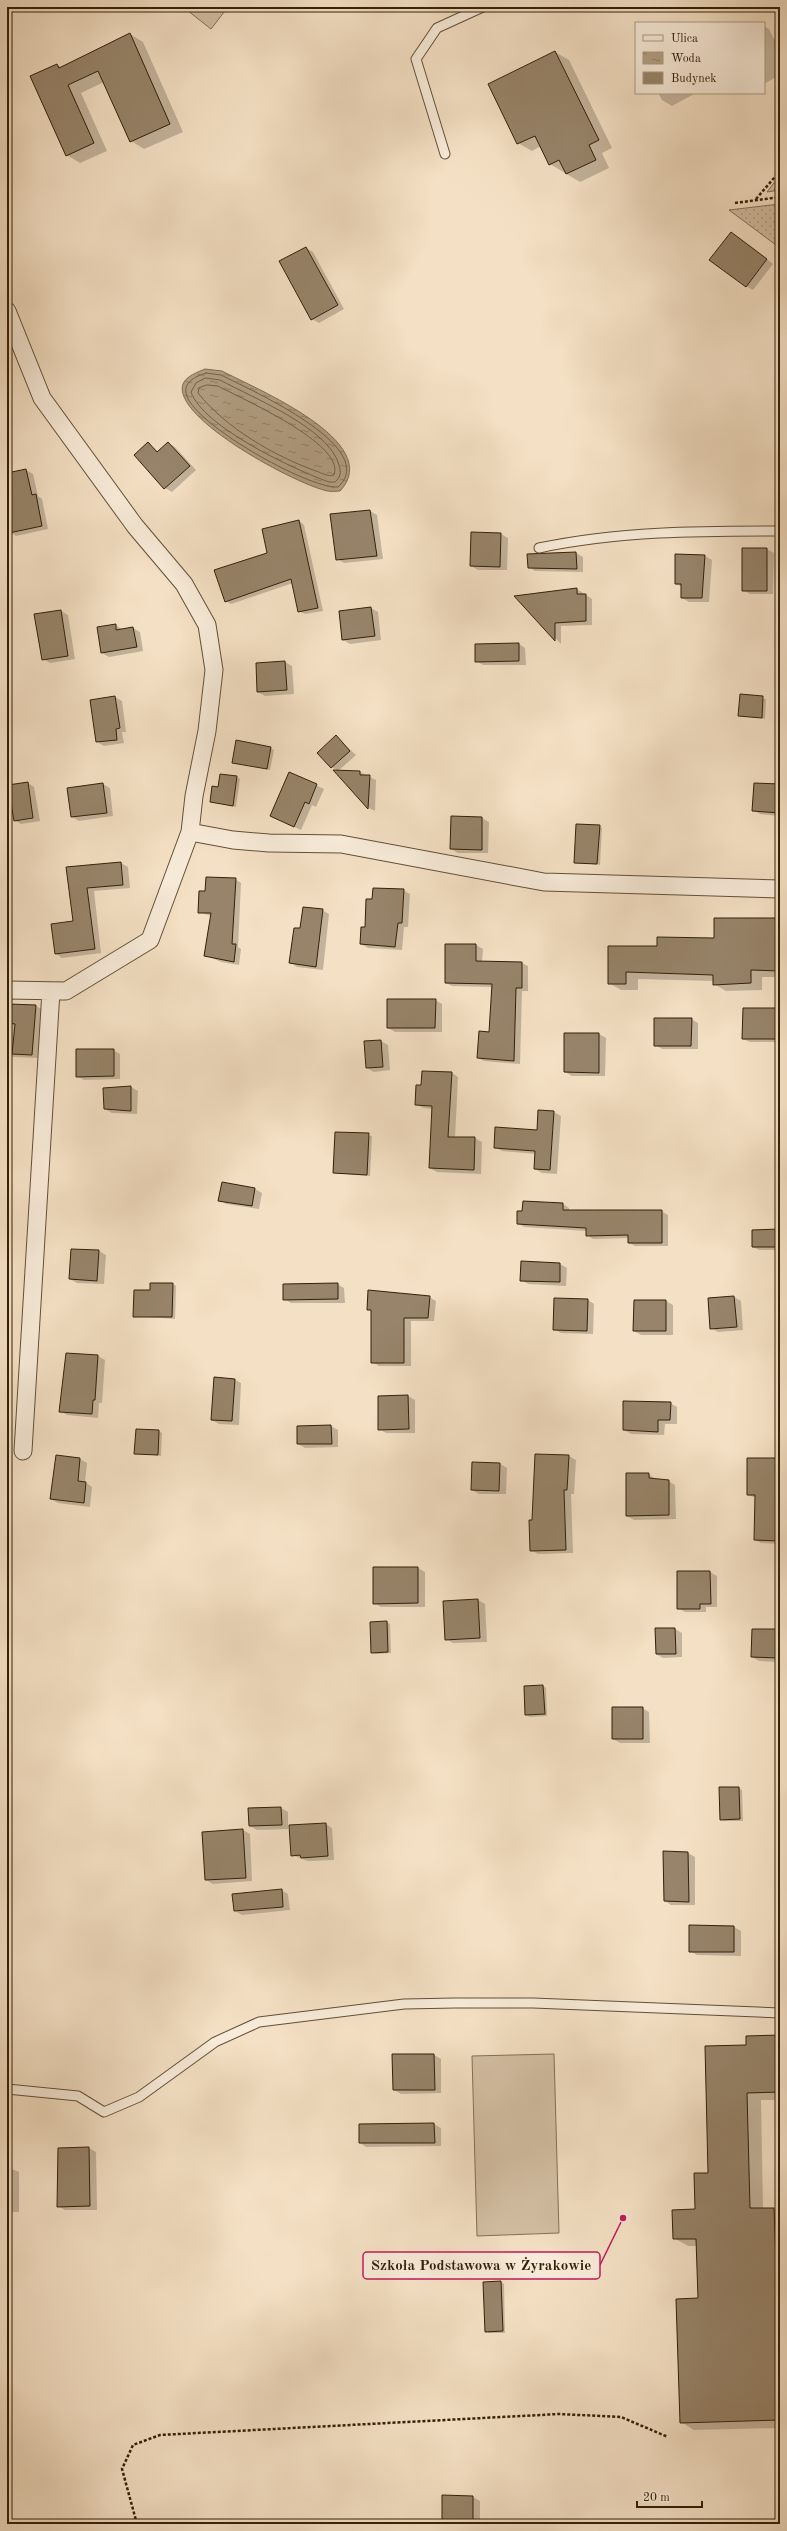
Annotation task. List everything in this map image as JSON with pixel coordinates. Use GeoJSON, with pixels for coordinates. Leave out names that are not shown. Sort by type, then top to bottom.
{"type":"FeatureCollection","features":[{"type":"Feature","properties":{"kind":"street"},"geometry":{"type":"LineString","coordinates":[[7,311],[42,398],[135,526],[184,584],[207,625],[214,670],[207,731],[194,796],[190,832],[150,940],[66,991],[7,990]]}},
{"type":"Feature","properties":{"kind":"street"},"geometry":{"type":"LineString","coordinates":[[190,832],[233,840],[269,843],[341,844],[544,882],[780,888]]}},
{"type":"Feature","properties":{"kind":"street"},"geometry":{"type":"LineString","coordinates":[[23,1450],[51,990]]}},
{"type":"Feature","properties":{"kind":"lane"},"geometry":{"type":"LineString","coordinates":[[445,154],[416,59],[437,28],[483,7]]}},
{"type":"Feature","properties":{"kind":"lane"},"geometry":{"type":"LineString","coordinates":[[539,548],[585,538],[673,531],[780,531]]}},
{"type":"Feature","properties":{"kind":"lane"},"geometry":{"type":"LineString","coordinates":[[7,2089],[78,2096],[104,2112],[139,2097],[215,2042],[259,2022],[404,2004],[533,2003],[780,2013]]}},
{"type":"Feature","properties":{"kind":"path"},"geometry":{"type":"LineString","coordinates":[[756,199],[780,171]]}},
{"type":"Feature","properties":{"kind":"path"},"geometry":{"type":"LineString","coordinates":[[735,202],[780,197]]}},
{"type":"Feature","properties":{"kind":"path"},"geometry":{"type":"LineString","coordinates":[[137,2524],[122,2469],[133,2445],[160,2435],[559,2414],[621,2417],[668,2437]]}},
{"type":"Feature","properties":{"kind":"shaded area"},"geometry":{"type":"Polygon","coordinates":[[[183,7],[228,7],[211,29],[183,7]]]}},
{"type":"Feature","properties":{"kind":"shaded area"},"geometry":{"type":"Polygon","coordinates":[[[780,175],[780,190],[767,192],[780,175]]]}},
{"type":"Feature","properties":{"kind":"shaded area"},"geometry":{"type":"Polygon","coordinates":[[[780,204],[780,248],[729,210],[780,204]]]}},
{"type":"Feature","properties":{"kind":"shaded area"},"geometry":{"type":"Polygon","coordinates":[[[554,2054],[559,2233],[477,2236],[472,2056],[554,2054]]]}},
{"type":"Feature","properties":{"kind":"water"},"geometry":{"type":"Polygon","coordinates":[[[205,369],[222,371],[260,390],[310,419],[331,436],[345,454],[349,472],[340,491],[329,491],[313,486],[266,464],[216,431],[197,414],[185,398],[183,384],[189,377],[205,369]]]}},
{"type":"Feature","properties":{"kind":"building"},"geometry":{"type":"Polygon","coordinates":[[[130,33],[170,124],[130,142],[98,71],[68,85],[94,143],[66,156],[30,76],[57,64],[59,68],[130,33]]]}},
{"type":"Feature","properties":{"kind":"building"},"geometry":{"type":"Polygon","coordinates":[[[555,51],[599,140],[589,145],[596,160],[566,174],[559,160],[549,165],[535,136],[517,144],[488,84],[555,51]]]}},
{"type":"Feature","properties":{"kind":"building"},"geometry":{"type":"Polygon","coordinates":[[[731,232],[767,259],[746,287],[709,260],[731,232]]]}},
{"type":"Feature","properties":{"kind":"building"},"geometry":{"type":"Polygon","coordinates":[[[306,247],[338,305],[311,320],[279,261],[306,247]]]}},
{"type":"Feature","properties":{"kind":"building"},"geometry":{"type":"Polygon","coordinates":[[[148,442],[157,452],[168,442],[190,466],[164,489],[134,455],[148,442]]]}},
{"type":"Feature","properties":{"kind":"building"},"geometry":{"type":"Polygon","coordinates":[[[26,469],[32,495],[36,494],[42,526],[9,533],[7,521],[7,473],[26,469]]]}},
{"type":"Feature","properties":{"kind":"building"},"geometry":{"type":"Polygon","coordinates":[[[370,510],[377,556],[336,560],[330,514],[370,510]]]}},
{"type":"Feature","properties":{"kind":"building"},"geometry":{"type":"Polygon","coordinates":[[[299,520],[318,608],[298,612],[291,579],[225,602],[214,570],[267,553],[262,529],[299,520]]]}},
{"type":"Feature","properties":{"kind":"building"},"geometry":{"type":"Polygon","coordinates":[[[471,532],[501,533],[500,567],[470,566],[471,532]]]}},
{"type":"Feature","properties":{"kind":"building"},"geometry":{"type":"Polygon","coordinates":[[[742,548],[767,548],[767,591],[742,591],[742,548]]]}},
{"type":"Feature","properties":{"kind":"building"},"geometry":{"type":"Polygon","coordinates":[[[576,552],[577,569],[528,568],[527,554],[576,552]]]}},
{"type":"Feature","properties":{"kind":"building"},"geometry":{"type":"Polygon","coordinates":[[[675,554],[705,555],[702,598],[681,598],[681,584],[675,584],[675,554]]]}},
{"type":"Feature","properties":{"kind":"building"},"geometry":{"type":"Polygon","coordinates":[[[577,588],[577,594],[586,594],[586,621],[555,623],[555,641],[514,596],[577,588]]]}},
{"type":"Feature","properties":{"kind":"building"},"geometry":{"type":"Polygon","coordinates":[[[371,607],[375,636],[342,640],[339,611],[371,607]]]}},
{"type":"Feature","properties":{"kind":"building"},"geometry":{"type":"Polygon","coordinates":[[[61,610],[68,656],[42,660],[34,614],[61,610]]]}},
{"type":"Feature","properties":{"kind":"building"},"geometry":{"type":"Polygon","coordinates":[[[116,624],[116,630],[133,627],[137,647],[101,653],[97,627],[116,624]]]}},
{"type":"Feature","properties":{"kind":"building"},"geometry":{"type":"Polygon","coordinates":[[[519,643],[519,661],[475,662],[475,644],[519,643]]]}},
{"type":"Feature","properties":{"kind":"building"},"geometry":{"type":"Polygon","coordinates":[[[285,661],[287,690],[257,692],[256,663],[285,661]]]}},
{"type":"Feature","properties":{"kind":"building"},"geometry":{"type":"Polygon","coordinates":[[[740,694],[763,696],[762,718],[738,716],[740,694]]]}},
{"type":"Feature","properties":{"kind":"building"},"geometry":{"type":"Polygon","coordinates":[[[115,696],[120,728],[116,729],[117,740],[96,742],[90,700],[115,696]]]}},
{"type":"Feature","properties":{"kind":"building"},"geometry":{"type":"Polygon","coordinates":[[[336,735],[350,751],[331,768],[317,753],[336,735]]]}},
{"type":"Feature","properties":{"kind":"building"},"geometry":{"type":"Polygon","coordinates":[[[236,740],[271,747],[267,769],[232,763],[236,740]]]}},
{"type":"Feature","properties":{"kind":"building"},"geometry":{"type":"Polygon","coordinates":[[[333,770],[360,771],[360,775],[370,775],[368,809],[333,770]]]}},
{"type":"Feature","properties":{"kind":"building"},"geometry":{"type":"Polygon","coordinates":[[[289,772],[317,784],[309,804],[305,802],[294,827],[270,816],[289,772]]]}},
{"type":"Feature","properties":{"kind":"building"},"geometry":{"type":"Polygon","coordinates":[[[220,774],[237,776],[233,806],[210,802],[212,786],[218,787],[220,774]]]}},
{"type":"Feature","properties":{"kind":"building"},"geometry":{"type":"Polygon","coordinates":[[[28,782],[33,818],[14,821],[8,785],[28,782]]]}},
{"type":"Feature","properties":{"kind":"building"},"geometry":{"type":"Polygon","coordinates":[[[103,783],[107,813],[71,817],[67,788],[103,783]]]}},
{"type":"Feature","properties":{"kind":"building"},"geometry":{"type":"Polygon","coordinates":[[[754,783],[780,784],[780,813],[752,811],[754,783]]]}},
{"type":"Feature","properties":{"kind":"building"},"geometry":{"type":"Polygon","coordinates":[[[451,816],[482,817],[482,850],[450,849],[451,816]]]}},
{"type":"Feature","properties":{"kind":"building"},"geometry":{"type":"Polygon","coordinates":[[[576,824],[600,825],[597,864],[574,863],[576,824]]]}},
{"type":"Feature","properties":{"kind":"building"},"geometry":{"type":"Polygon","coordinates":[[[121,862],[123,885],[87,888],[95,949],[55,954],[51,924],[73,921],[66,867],[121,862]]]}},
{"type":"Feature","properties":{"kind":"building"},"geometry":{"type":"Polygon","coordinates":[[[206,877],[236,878],[232,944],[236,944],[234,962],[204,956],[211,913],[198,913],[199,891],[205,891],[206,877]]]}},
{"type":"Feature","properties":{"kind":"building"},"geometry":{"type":"Polygon","coordinates":[[[373,888],[404,889],[402,923],[398,923],[395,947],[360,944],[361,927],[365,927],[366,899],[372,899],[373,888]]]}},
{"type":"Feature","properties":{"kind":"building"},"geometry":{"type":"Polygon","coordinates":[[[303,907],[323,909],[316,967],[289,963],[294,928],[300,928],[303,907]]]}},
{"type":"Feature","properties":{"kind":"building"},"geometry":{"type":"Polygon","coordinates":[[[714,918],[780,918],[780,971],[751,970],[751,983],[713,985],[713,975],[626,972],[626,984],[608,984],[608,946],[657,946],[657,937],[714,938],[714,918]]]}},
{"type":"Feature","properties":{"kind":"building"},"geometry":{"type":"Polygon","coordinates":[[[445,944],[476,944],[476,961],[522,962],[522,988],[516,988],[514,1061],[477,1058],[479,1031],[489,1032],[492,984],[445,983],[445,944]]]}},
{"type":"Feature","properties":{"kind":"building"},"geometry":{"type":"Polygon","coordinates":[[[387,999],[436,999],[435,1028],[387,1028],[387,999]]]}},
{"type":"Feature","properties":{"kind":"building"},"geometry":{"type":"Polygon","coordinates":[[[9,1004],[36,1005],[32,1055],[12,1054],[15,1024],[8,1023],[9,1004]]]}},
{"type":"Feature","properties":{"kind":"building"},"geometry":{"type":"Polygon","coordinates":[[[743,1008],[776,1008],[776,1039],[742,1039],[743,1008]]]}},
{"type":"Feature","properties":{"kind":"building"},"geometry":{"type":"Polygon","coordinates":[[[654,1018],[692,1018],[691,1046],[654,1046],[654,1018]]]}},
{"type":"Feature","properties":{"kind":"building"},"geometry":{"type":"Polygon","coordinates":[[[564,1033],[599,1033],[599,1073],[564,1072],[564,1033]]]}},
{"type":"Feature","properties":{"kind":"building"},"geometry":{"type":"Polygon","coordinates":[[[381,1040],[383,1067],[366,1068],[364,1041],[381,1040]]]}},
{"type":"Feature","properties":{"kind":"building"},"geometry":{"type":"Polygon","coordinates":[[[76,1049],[114,1049],[114,1076],[76,1077],[76,1049]]]}},
{"type":"Feature","properties":{"kind":"building"},"geometry":{"type":"Polygon","coordinates":[[[422,1071],[452,1072],[448,1137],[475,1137],[474,1170],[429,1168],[432,1106],[415,1105],[416,1085],[421,1085],[422,1071]]]}},
{"type":"Feature","properties":{"kind":"building"},"geometry":{"type":"Polygon","coordinates":[[[131,1086],[131,1111],[104,1109],[103,1088],[131,1086]]]}},
{"type":"Feature","properties":{"kind":"building"},"geometry":{"type":"Polygon","coordinates":[[[538,1110],[554,1111],[550,1170],[534,1169],[535,1151],[494,1148],[495,1127],[537,1130],[538,1110]]]}},
{"type":"Feature","properties":{"kind":"building"},"geometry":{"type":"Polygon","coordinates":[[[335,1132],[369,1133],[367,1175],[333,1173],[335,1132]]]}},
{"type":"Feature","properties":{"kind":"building"},"geometry":{"type":"Polygon","coordinates":[[[222,1182],[255,1188],[252,1206],[218,1201],[222,1182]]]}},
{"type":"Feature","properties":{"kind":"building"},"geometry":{"type":"Polygon","coordinates":[[[523,1201],[563,1203],[563,1210],[662,1210],[662,1243],[628,1243],[628,1235],[586,1236],[586,1228],[517,1224],[517,1211],[522,1211],[523,1201]]]}},
{"type":"Feature","properties":{"kind":"building"},"geometry":{"type":"Polygon","coordinates":[[[780,1229],[780,1247],[752,1247],[752,1230],[780,1229]]]}},
{"type":"Feature","properties":{"kind":"building"},"geometry":{"type":"Polygon","coordinates":[[[71,1249],[99,1250],[97,1281],[69,1279],[71,1249]]]}},
{"type":"Feature","properties":{"kind":"building"},"geometry":{"type":"Polygon","coordinates":[[[521,1261],[560,1263],[560,1282],[520,1281],[521,1261]]]}},
{"type":"Feature","properties":{"kind":"building"},"geometry":{"type":"Polygon","coordinates":[[[150,1283],[173,1283],[172,1317],[133,1317],[134,1290],[150,1290],[150,1283]]]}},
{"type":"Feature","properties":{"kind":"building"},"geometry":{"type":"Polygon","coordinates":[[[338,1283],[338,1299],[283,1300],[283,1284],[338,1283]]]}},
{"type":"Feature","properties":{"kind":"building"},"geometry":{"type":"Polygon","coordinates":[[[368,1290],[430,1296],[428,1318],[404,1318],[404,1363],[371,1363],[371,1310],[367,1310],[368,1290]]]}},
{"type":"Feature","properties":{"kind":"building"},"geometry":{"type":"Polygon","coordinates":[[[734,1296],[737,1327],[710,1329],[708,1298],[734,1296]]]}},
{"type":"Feature","properties":{"kind":"building"},"geometry":{"type":"Polygon","coordinates":[[[554,1298],[588,1299],[587,1331],[553,1330],[554,1298]]]}},
{"type":"Feature","properties":{"kind":"building"},"geometry":{"type":"Polygon","coordinates":[[[634,1300],[666,1300],[666,1331],[633,1331],[634,1300]]]}},
{"type":"Feature","properties":{"kind":"building"},"geometry":{"type":"Polygon","coordinates":[[[66,1353],[98,1355],[95,1400],[93,1400],[92,1414],[59,1412],[66,1353]]]}},
{"type":"Feature","properties":{"kind":"building"},"geometry":{"type":"Polygon","coordinates":[[[214,1377],[235,1379],[232,1421],[211,1420],[214,1377]]]}},
{"type":"Feature","properties":{"kind":"building"},"geometry":{"type":"Polygon","coordinates":[[[408,1395],[409,1429],[378,1430],[378,1396],[408,1395]]]}},
{"type":"Feature","properties":{"kind":"building"},"geometry":{"type":"Polygon","coordinates":[[[623,1401],[671,1402],[670,1420],[658,1420],[658,1432],[623,1430],[623,1401]]]}},
{"type":"Feature","properties":{"kind":"building"},"geometry":{"type":"Polygon","coordinates":[[[331,1425],[332,1444],[297,1444],[297,1426],[331,1425]]]}},
{"type":"Feature","properties":{"kind":"building"},"geometry":{"type":"Polygon","coordinates":[[[136,1429],[159,1430],[158,1455],[134,1454],[136,1429]]]}},
{"type":"Feature","properties":{"kind":"building"},"geometry":{"type":"Polygon","coordinates":[[[535,1454],[569,1455],[567,1490],[564,1490],[566,1550],[530,1551],[529,1520],[532,1520],[535,1454]]]}},
{"type":"Feature","properties":{"kind":"building"},"geometry":{"type":"Polygon","coordinates":[[[56,1455],[80,1458],[78,1481],[86,1482],[84,1503],[50,1499],[56,1455]]]}},
{"type":"Feature","properties":{"kind":"building"},"geometry":{"type":"Polygon","coordinates":[[[747,1458],[779,1458],[779,1541],[754,1540],[755,1495],[747,1495],[747,1458]]]}},
{"type":"Feature","properties":{"kind":"building"},"geometry":{"type":"Polygon","coordinates":[[[472,1462],[500,1463],[499,1491],[471,1490],[472,1462]]]}},
{"type":"Feature","properties":{"kind":"building"},"geometry":{"type":"Polygon","coordinates":[[[626,1473],[649,1473],[649,1478],[669,1480],[669,1515],[626,1516],[626,1473]]]}},
{"type":"Feature","properties":{"kind":"building"},"geometry":{"type":"Polygon","coordinates":[[[373,1567],[418,1567],[418,1603],[373,1604],[373,1567]]]}},
{"type":"Feature","properties":{"kind":"building"},"geometry":{"type":"Polygon","coordinates":[[[677,1571],[710,1571],[711,1604],[700,1604],[700,1609],[677,1609],[677,1571]]]}},
{"type":"Feature","properties":{"kind":"building"},"geometry":{"type":"Polygon","coordinates":[[[478,1599],[480,1638],[445,1640],[443,1601],[478,1599]]]}},
{"type":"Feature","properties":{"kind":"building"},"geometry":{"type":"Polygon","coordinates":[[[387,1621],[388,1652],[371,1653],[370,1622],[387,1621]]]}},
{"type":"Feature","properties":{"kind":"building"},"geometry":{"type":"Polygon","coordinates":[[[655,1628],[675,1628],[676,1654],[656,1654],[655,1628]]]}},
{"type":"Feature","properties":{"kind":"building"},"geometry":{"type":"Polygon","coordinates":[[[752,1629],[779,1629],[778,1658],[751,1657],[752,1629]]]}},
{"type":"Feature","properties":{"kind":"building"},"geometry":{"type":"Polygon","coordinates":[[[543,1685],[545,1714],[525,1715],[524,1686],[543,1685]]]}},
{"type":"Feature","properties":{"kind":"building"},"geometry":{"type":"Polygon","coordinates":[[[612,1707],[643,1707],[643,1739],[612,1739],[612,1707]]]}},
{"type":"Feature","properties":{"kind":"building"},"geometry":{"type":"Polygon","coordinates":[[[719,1787],[739,1787],[740,1819],[720,1820],[719,1787]]]}},
{"type":"Feature","properties":{"kind":"building"},"geometry":{"type":"Polygon","coordinates":[[[281,1807],[282,1825],[249,1826],[248,1808],[281,1807]]]}},
{"type":"Feature","properties":{"kind":"building"},"geometry":{"type":"Polygon","coordinates":[[[326,1823],[328,1856],[301,1858],[300,1855],[291,1856],[289,1825],[326,1823]]]}},
{"type":"Feature","properties":{"kind":"building"},"geometry":{"type":"Polygon","coordinates":[[[243,1829],[246,1878],[205,1880],[202,1832],[243,1829]]]}},
{"type":"Feature","properties":{"kind":"building"},"geometry":{"type":"Polygon","coordinates":[[[663,1851],[688,1852],[689,1902],[664,1901],[663,1851]]]}},
{"type":"Feature","properties":{"kind":"building"},"geometry":{"type":"Polygon","coordinates":[[[282,1889],[283,1907],[234,1911],[232,1894],[282,1889]]]}},
{"type":"Feature","properties":{"kind":"building"},"geometry":{"type":"Polygon","coordinates":[[[689,1925],[734,1926],[734,1952],[689,1952],[689,1925]]]}},
{"type":"Feature","properties":{"kind":"building"},"geometry":{"type":"Polygon","coordinates":[[[780,2035],[780,2092],[747,2093],[750,2208],[774,2208],[776,2263],[780,2263],[780,2420],[680,2423],[676,2299],[698,2298],[696,2239],[673,2239],[672,2210],[695,2209],[694,2173],[708,2173],[705,2046],[746,2045],[746,2036],[780,2035]]]}},
{"type":"Feature","properties":{"kind":"building"},"geometry":{"type":"Polygon","coordinates":[[[392,2054],[434,2054],[435,2090],[393,2090],[392,2054]]]}},
{"type":"Feature","properties":{"kind":"building"},"geometry":{"type":"Polygon","coordinates":[[[434,2123],[435,2143],[359,2143],[359,2124],[434,2123]]]}},
{"type":"Feature","properties":{"kind":"building"},"geometry":{"type":"Polygon","coordinates":[[[89,2147],[90,2206],[57,2207],[58,2148],[89,2147]]]}},
{"type":"Feature","properties":{"kind":"building"},"geometry":{"type":"Polygon","coordinates":[[[501,2281],[503,2331],[485,2332],[483,2282],[501,2281]]]}},
{"type":"Feature","properties":{"kind":"building"},"geometry":{"type":"Polygon","coordinates":[[[442,2495],[473,2496],[473,2524],[442,2524],[442,2495]]]}},
{"type":"Feature","properties":{"kind":"place","name":"Szkoła Podstawowa w Żyrakowie"},"geometry":{"type":"Point","coordinates":[623,2218]}}]}
